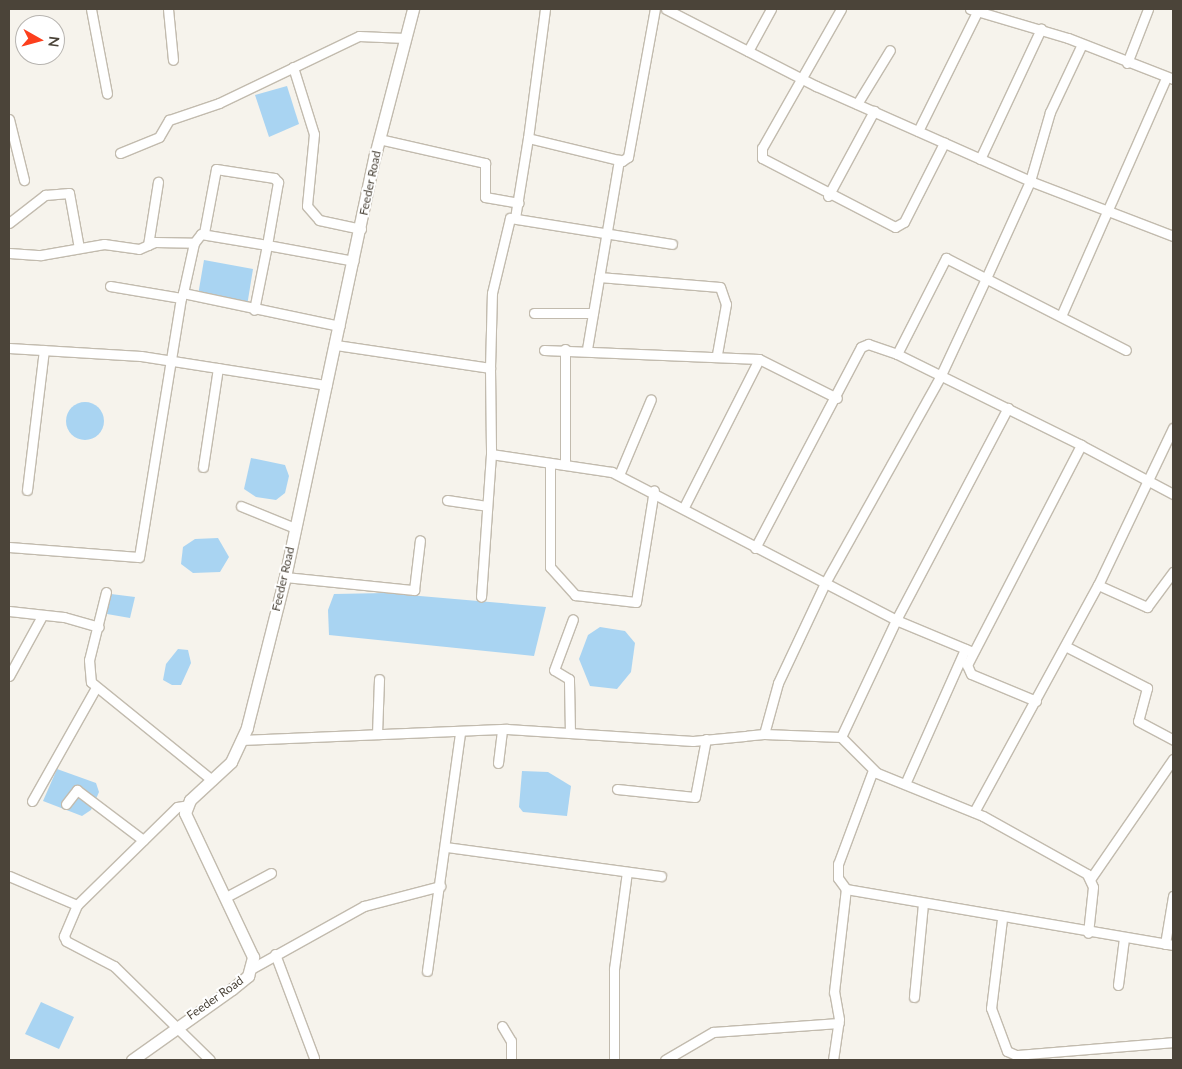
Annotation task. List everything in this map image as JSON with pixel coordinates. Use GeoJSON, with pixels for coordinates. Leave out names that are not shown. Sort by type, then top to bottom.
{"type":"FeatureCollection","features":[{"type":"Feature","properties":{"kind":"street"},"geometry":{"type":"LineString","coordinates":[[91,9],[107,94]]}},
{"type":"Feature","properties":{"kind":"street"},"geometry":{"type":"LineString","coordinates":[[168,9],[173,60]]}},
{"type":"Feature","properties":{"kind":"street","name":"Feeder Road"},"geometry":{"type":"LineString","coordinates":[[132,1060],[172,1028],[232,989],[249,970],[253,957],[185,813],[188,805],[231,762],[241,740],[285,577],[380,140],[413,9]]}},
{"type":"Feature","properties":{"kind":"street"},"geometry":{"type":"LineString","coordinates":[[515,218],[528,138],[545,9]]}},
{"type":"Feature","properties":{"kind":"street"},"geometry":{"type":"LineString","coordinates":[[528,138],[619,160],[628,157],[655,9]]}},
{"type":"Feature","properties":{"kind":"street"},"geometry":{"type":"LineString","coordinates":[[666,9],[874,112],[1030,181],[1173,236]]}},
{"type":"Feature","properties":{"kind":"street"},"geometry":{"type":"LineString","coordinates":[[748,50],[771,9]]}},
{"type":"Feature","properties":{"kind":"street"},"geometry":{"type":"LineString","coordinates":[[841,9],[761,156],[828,196],[887,225],[899,226],[944,143]]}},
{"type":"Feature","properties":{"kind":"street"},"geometry":{"type":"LineString","coordinates":[[1127,63],[1148,9]]}},
{"type":"Feature","properties":{"kind":"street"},"geometry":{"type":"LineString","coordinates":[[918,131],[974,10],[1041,29],[1169,78],[1106,211],[1061,316]]}},
{"type":"Feature","properties":{"kind":"street"},"geometry":{"type":"LineString","coordinates":[[980,159],[1041,29]]}},
{"type":"Feature","properties":{"kind":"street"},"geometry":{"type":"LineString","coordinates":[[120,153],[159,137],[169,120],[218,103],[359,36],[405,38]]}},
{"type":"Feature","properties":{"kind":"street"},"geometry":{"type":"LineString","coordinates":[[764,734],[778,683],[825,583],[940,378],[1030,181],[1050,112],[1082,44]]}},
{"type":"Feature","properties":{"kind":"street"},"geometry":{"type":"LineString","coordinates":[[857,104],[890,50]]}},
{"type":"Feature","properties":{"kind":"street"},"geometry":{"type":"LineString","coordinates":[[293,67],[314,134],[307,206],[319,220],[361,229]]}},
{"type":"Feature","properties":{"kind":"street"},"geometry":{"type":"LineString","coordinates":[[828,196],[874,112]]}},
{"type":"Feature","properties":{"kind":"street"},"geometry":{"type":"LineString","coordinates":[[9,119],[24,180]]}},
{"type":"Feature","properties":{"kind":"street"},"geometry":{"type":"LineString","coordinates":[[380,140],[485,164],[485,197],[518,203]]}},
{"type":"Feature","properties":{"kind":"street"},"geometry":{"type":"LineString","coordinates":[[587,349],[619,160]]}},
{"type":"Feature","properties":{"kind":"street"},"geometry":{"type":"LineString","coordinates":[[9,547],[139,556],[182,296],[194,243],[204,233],[216,169],[274,178],[278,182],[254,310]]}},
{"type":"Feature","properties":{"kind":"street"},"geometry":{"type":"LineString","coordinates":[[148,245],[158,182]]}},
{"type":"Feature","properties":{"kind":"street"},"geometry":{"type":"LineString","coordinates":[[9,223],[45,195],[69,194],[79,248]]}},
{"type":"Feature","properties":{"kind":"street"},"geometry":{"type":"LineString","coordinates":[[481,597],[491,454],[490,368],[494,275],[505,224],[515,218],[605,235],[672,244]]}},
{"type":"Feature","properties":{"kind":"street"},"geometry":{"type":"LineString","coordinates":[[204,233],[354,261]]}},
{"type":"Feature","properties":{"kind":"street"},"geometry":{"type":"LineString","coordinates":[[9,254],[41,255],[79,248],[194,243]]}},
{"type":"Feature","properties":{"kind":"street"},"geometry":{"type":"LineString","coordinates":[[897,354],[943,259],[987,276],[1126,350]]}},
{"type":"Feature","properties":{"kind":"street"},"geometry":{"type":"LineString","coordinates":[[599,277],[720,287],[726,304],[717,354]]}},
{"type":"Feature","properties":{"kind":"street"},"geometry":{"type":"LineString","coordinates":[[110,286],[182,296],[340,326]]}},
{"type":"Feature","properties":{"kind":"street"},"geometry":{"type":"LineString","coordinates":[[534,313],[593,313]]}},
{"type":"Feature","properties":{"kind":"street"},"geometry":{"type":"LineString","coordinates":[[755,548],[837,398],[861,347],[875,344],[940,378],[1008,408],[1173,494]]}},
{"type":"Feature","properties":{"kind":"street"},"geometry":{"type":"LineString","coordinates":[[336,345],[490,368]]}},
{"type":"Feature","properties":{"kind":"street"},"geometry":{"type":"LineString","coordinates":[[9,348],[172,361],[327,385]]}},
{"type":"Feature","properties":{"kind":"street"},"geometry":{"type":"LineString","coordinates":[[565,349],[565,465]]}},
{"type":"Feature","properties":{"kind":"street"},"geometry":{"type":"LineString","coordinates":[[544,350],[587,349],[717,354],[759,359],[837,398]]}},
{"type":"Feature","properties":{"kind":"street"},"geometry":{"type":"LineString","coordinates":[[27,490],[44,350]]}},
{"type":"Feature","properties":{"kind":"street"},"geometry":{"type":"LineString","coordinates":[[684,508],[759,359]]}},
{"type":"Feature","properties":{"kind":"street"},"geometry":{"type":"LineString","coordinates":[[203,467],[218,368]]}},
{"type":"Feature","properties":{"kind":"street"},"geometry":{"type":"LineString","coordinates":[[619,475],[651,399]]}},
{"type":"Feature","properties":{"kind":"street"},"geometry":{"type":"LineString","coordinates":[[841,737],[896,620],[1008,408]]}},
{"type":"Feature","properties":{"kind":"street"},"geometry":{"type":"LineString","coordinates":[[974,812],[1067,647],[1173,428]]}},
{"type":"Feature","properties":{"kind":"street"},"geometry":{"type":"LineString","coordinates":[[904,784],[969,651],[1081,445]]}},
{"type":"Feature","properties":{"kind":"street"},"geometry":{"type":"LineString","coordinates":[[491,454],[619,475],[654,490],[755,548],[896,620],[969,651]]}},
{"type":"Feature","properties":{"kind":"street"},"geometry":{"type":"LineString","coordinates":[[550,463],[550,567],[575,595],[636,602],[654,490]]}},
{"type":"Feature","properties":{"kind":"street"},"geometry":{"type":"LineString","coordinates":[[447,500],[487,506]]}},
{"type":"Feature","properties":{"kind":"street"},"geometry":{"type":"LineString","coordinates":[[241,506],[295,528]]}},
{"type":"Feature","properties":{"kind":"street"},"geometry":{"type":"LineString","coordinates":[[285,577],[414,590],[420,540]]}},
{"type":"Feature","properties":{"kind":"street"},"geometry":{"type":"LineString","coordinates":[[1098,585],[1146,607],[1173,572]]}},
{"type":"Feature","properties":{"kind":"street"},"geometry":{"type":"LineString","coordinates":[[106,592],[88,669],[95,689],[212,780]]}},
{"type":"Feature","properties":{"kind":"street"},"geometry":{"type":"LineString","coordinates":[[9,611],[99,627]]}},
{"type":"Feature","properties":{"kind":"street"},"geometry":{"type":"LineString","coordinates":[[9,676],[13,665],[42,616]]}},
{"type":"Feature","properties":{"kind":"street"},"geometry":{"type":"LineString","coordinates":[[570,732],[569,679],[554,670],[573,619]]}},
{"type":"Feature","properties":{"kind":"street"},"geometry":{"type":"LineString","coordinates":[[1067,647],[1147,688],[1138,721],[1173,740]]}},
{"type":"Feature","properties":{"kind":"street"},"geometry":{"type":"LineString","coordinates":[[969,651],[967,665],[971,674],[1036,702]]}},
{"type":"Feature","properties":{"kind":"street"},"geometry":{"type":"LineString","coordinates":[[377,734],[379,679]]}},
{"type":"Feature","properties":{"kind":"street"},"geometry":{"type":"LineString","coordinates":[[32,801],[95,689]]}},
{"type":"Feature","properties":{"kind":"street"},"geometry":{"type":"LineString","coordinates":[[241,740],[502,730],[706,739],[764,734],[841,737],[873,770],[974,812],[1090,878]]}},
{"type":"Feature","properties":{"kind":"street"},"geometry":{"type":"LineString","coordinates":[[498,763],[502,730]]}},
{"type":"Feature","properties":{"kind":"street"},"geometry":{"type":"LineString","coordinates":[[427,971],[446,847],[460,732]]}},
{"type":"Feature","properties":{"kind":"street"},"geometry":{"type":"LineString","coordinates":[[618,789],[696,796],[706,739]]}},
{"type":"Feature","properties":{"kind":"street"},"geometry":{"type":"LineString","coordinates":[[1088,933],[1090,878],[1173,759]]}},
{"type":"Feature","properties":{"kind":"street"},"geometry":{"type":"LineString","coordinates":[[873,770],[838,864],[838,878],[846,889],[1088,933],[1169,944],[1173,896]]}},
{"type":"Feature","properties":{"kind":"street"},"geometry":{"type":"LineString","coordinates":[[66,804],[77,790],[143,840]]}},
{"type":"Feature","properties":{"kind":"street"},"geometry":{"type":"LineString","coordinates":[[188,805],[177,807],[77,905],[64,938],[114,966],[172,1028],[210,1060]]}},
{"type":"Feature","properties":{"kind":"street"},"geometry":{"type":"LineString","coordinates":[[446,847],[662,876]]}},
{"type":"Feature","properties":{"kind":"street"},"geometry":{"type":"LineString","coordinates":[[614,1060],[614,969],[627,872]]}},
{"type":"Feature","properties":{"kind":"street"},"geometry":{"type":"LineString","coordinates":[[226,897],[271,873]]}},
{"type":"Feature","properties":{"kind":"street"},"geometry":{"type":"LineString","coordinates":[[9,876],[77,905]]}},
{"type":"Feature","properties":{"kind":"street"},"geometry":{"type":"LineString","coordinates":[[249,970],[364,906],[440,886]]}},
{"type":"Feature","properties":{"kind":"street"},"geometry":{"type":"LineString","coordinates":[[833,1060],[839,1023],[833,996],[846,889]]}},
{"type":"Feature","properties":{"kind":"street"},"geometry":{"type":"LineString","coordinates":[[914,997],[923,904]]}},
{"type":"Feature","properties":{"kind":"street"},"geometry":{"type":"LineString","coordinates":[[1002,918],[991,1008],[1007,1051],[1016,1054],[1173,1042]]}},
{"type":"Feature","properties":{"kind":"street"},"geometry":{"type":"LineString","coordinates":[[1118,985],[1124,938]]}},
{"type":"Feature","properties":{"kind":"street"},"geometry":{"type":"LineString","coordinates":[[275,954],[314,1058]]}},
{"type":"Feature","properties":{"kind":"street"},"geometry":{"type":"LineString","coordinates":[[665,1060],[713,1032],[839,1023]]}},
{"type":"Feature","properties":{"kind":"street"},"geometry":{"type":"LineString","coordinates":[[502,1026],[510,1041],[511,1060]]}},
{"type":"Feature","properties":{"kind":"water"},"geometry":{"type":"Polygon","coordinates":[[[287,86],[299,124],[269,137],[255,95],[287,86]]]}},
{"type":"Feature","properties":{"kind":"water"},"geometry":{"type":"Polygon","coordinates":[[[204,260],[253,269],[247,306],[197,301],[204,260]]]}},
{"type":"Feature","properties":{"kind":"water"},"geometry":{"type":"Polygon","coordinates":[[[85,402],[99,407],[104,421],[99,435],[85,440],[71,435],[66,421],[71,407],[85,402]]]}},
{"type":"Feature","properties":{"kind":"water"},"geometry":{"type":"Polygon","coordinates":[[[251,458],[285,465],[289,476],[285,493],[276,500],[256,497],[244,489],[251,458]]]}},
{"type":"Feature","properties":{"kind":"water"},"geometry":{"type":"Polygon","coordinates":[[[218,538],[229,557],[220,572],[193,573],[181,564],[183,547],[195,539],[218,538]]]}},
{"type":"Feature","properties":{"kind":"water"},"geometry":{"type":"Polygon","coordinates":[[[385,593],[546,607],[534,656],[329,635],[328,610],[334,594],[385,593]]]}},
{"type":"Feature","properties":{"kind":"water"},"geometry":{"type":"Polygon","coordinates":[[[111,594],[135,597],[130,618],[107,614],[111,594]]]}},
{"type":"Feature","properties":{"kind":"water"},"geometry":{"type":"Polygon","coordinates":[[[600,627],[625,631],[635,643],[631,672],[617,689],[590,686],[579,659],[588,635],[600,627]]]}},
{"type":"Feature","properties":{"kind":"water"},"geometry":{"type":"Polygon","coordinates":[[[178,649],[188,650],[191,663],[181,685],[172,685],[163,680],[166,664],[178,649]]]}},
{"type":"Feature","properties":{"kind":"water"},"geometry":{"type":"Polygon","coordinates":[[[57,769],[96,783],[99,792],[91,810],[82,816],[43,801],[57,769]]]}},
{"type":"Feature","properties":{"kind":"water"},"geometry":{"type":"Polygon","coordinates":[[[522,771],[548,772],[571,786],[567,816],[523,812],[519,807],[522,771]]]}},
{"type":"Feature","properties":{"kind":"water"},"geometry":{"type":"Polygon","coordinates":[[[41,1002],[74,1017],[59,1049],[25,1034],[41,1002]]]}}]}
